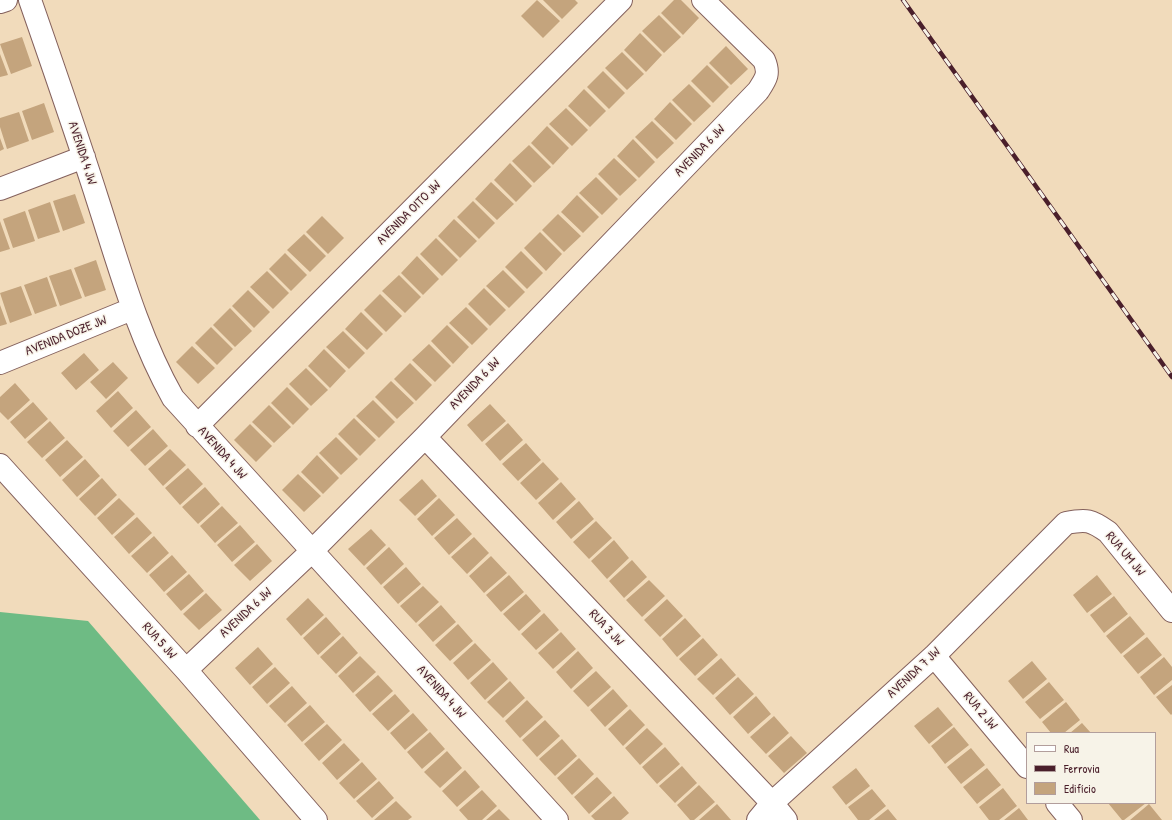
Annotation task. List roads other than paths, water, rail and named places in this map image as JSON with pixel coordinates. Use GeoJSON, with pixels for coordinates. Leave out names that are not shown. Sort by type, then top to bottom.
{"type":"FeatureCollection","features":[{"type":"Feature","properties":{"kind":"street"},"geometry":{"type":"LineString","coordinates":[[0,2],[6,0]]}},
{"type":"Feature","properties":{"kind":"street","name":"AVENIDA 4 JW"},"geometry":{"type":"LineString","coordinates":[[30,0],[84,157],[132,309],[158,372],[173,398],[557,820]]}},
{"type":"Feature","properties":{"kind":"street","name":"AVENIDA OITO JW"},"geometry":{"type":"LineString","coordinates":[[197,426],[621,0]]}},
{"type":"Feature","properties":{"kind":"street","name":"AVENIDA 6 JW"},"geometry":{"type":"LineString","coordinates":[[186,670],[312,551],[425,437],[758,91],[766,79],[768,68],[764,60],[703,0]]}},
{"type":"Feature","properties":{"kind":"street"},"geometry":{"type":"LineString","coordinates":[[0,189],[84,157]]}},
{"type":"Feature","properties":{"kind":"street","name":"AVENIDA DOZE JW"},"geometry":{"type":"LineString","coordinates":[[0,363],[132,309]]}},
{"type":"Feature","properties":{"kind":"street","name":"RUA 3 JW"},"geometry":{"type":"LineString","coordinates":[[425,437],[772,803],[786,820]]}},
{"type":"Feature","properties":{"kind":"street","name":"RUA 5 JW"},"geometry":{"type":"LineString","coordinates":[[0,465],[186,670],[316,820]]}},
{"type":"Feature","properties":{"kind":"street","name":"RUA UM JW"},"geometry":{"type":"LineString","coordinates":[[1066,523],[1083,519],[1097,524],[1108,532],[1172,612]]}},
{"type":"Feature","properties":{"kind":"street","name":"AVENIDA 7 JW"},"geometry":{"type":"LineString","coordinates":[[758,820],[772,803],[934,656],[1066,523]]}},
{"type":"Feature","properties":{"kind":"street","name":"RUA 2 JW"},"geometry":{"type":"LineString","coordinates":[[934,656],[1026,766]]}},
{"type":"Feature","properties":{"kind":"street"},"geometry":{"type":"LineString","coordinates":[[1058,804],[1072,820]]}},
{"type":"Feature","properties":{"kind":"railway"},"geometry":{"type":"LineString","coordinates":[[903,0],[1172,377]]}}]}
